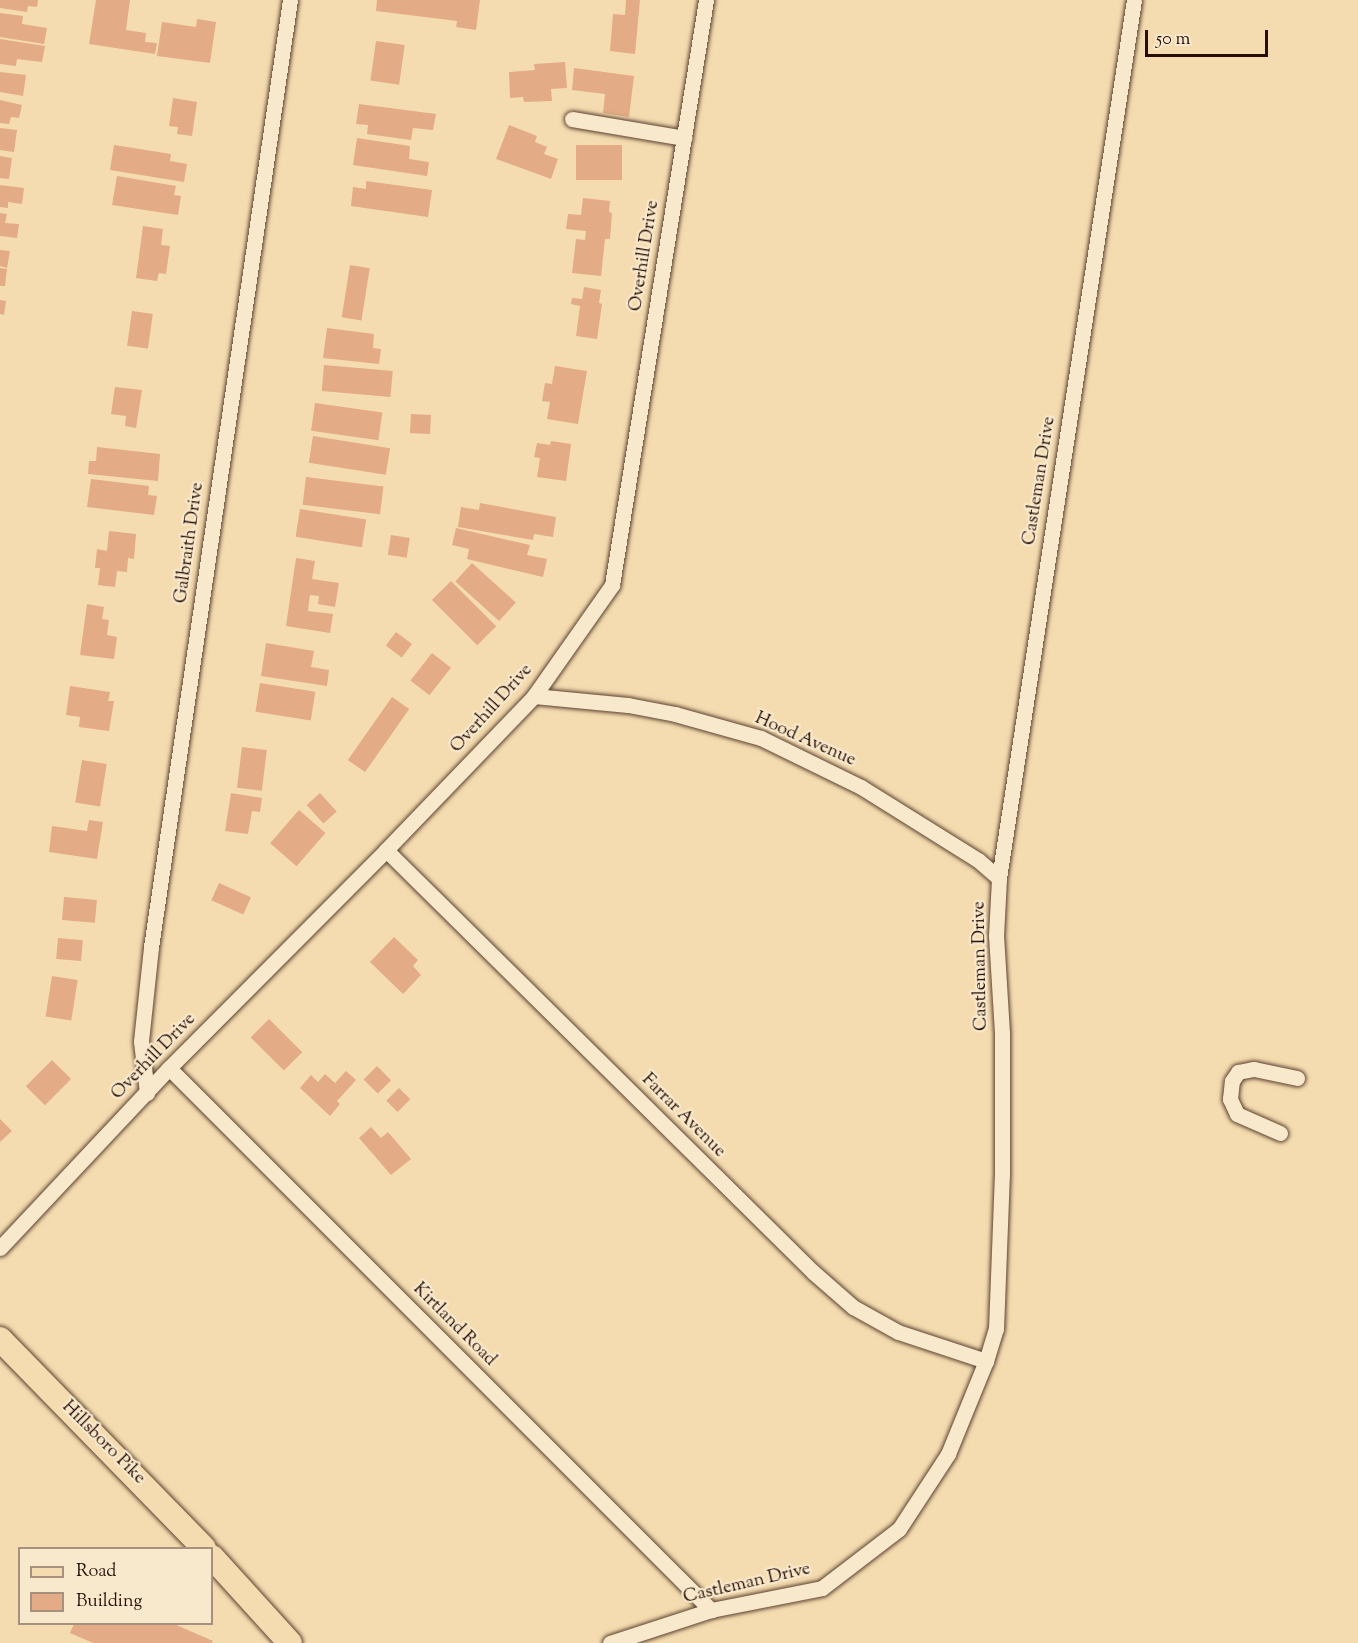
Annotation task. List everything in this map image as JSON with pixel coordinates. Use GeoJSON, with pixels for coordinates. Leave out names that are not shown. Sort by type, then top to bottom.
{"type":"FeatureCollection","features":[{"type":"Feature","properties":{"kind":"main road","name":"Hillsboro Pike"},"geometry":{"type":"LineString","coordinates":[[0,1340],[203,1547]]}},
{"type":"Feature","properties":{"kind":"main road"},"geometry":{"type":"LineString","coordinates":[[213,1558],[290,1643]]}},
{"type":"Feature","properties":{"kind":"street","name":"Galbraith Drive"},"geometry":{"type":"LineString","coordinates":[[147,1093],[141,1041],[151,947],[290,0]]}},
{"type":"Feature","properties":{"kind":"street","name":"Overhill Drive"},"geometry":{"type":"LineString","coordinates":[[0,1248],[81,1159],[169,1068],[386,850],[534,696],[612,585],[706,0]]}},
{"type":"Feature","properties":{"kind":"street","name":"Castleman Drive"},"geometry":{"type":"LineString","coordinates":[[610,1643],[711,1610],[822,1588],[899,1529],[948,1454],[986,1361],[996,1329],[1002,1174],[1002,1033],[996,936],[999,878],[1134,0]]}},
{"type":"Feature","properties":{"kind":"street"},"geometry":{"type":"LineString","coordinates":[[572,119],[684,138]]}},
{"type":"Feature","properties":{"kind":"street","name":"Hood Avenue"},"geometry":{"type":"LineString","coordinates":[[534,696],[656,710],[761,738],[861,787],[978,860],[999,878]]}},
{"type":"Feature","properties":{"kind":"street","name":"Farrar Avenue"},"geometry":{"type":"LineString","coordinates":[[386,850],[813,1272],[845,1300],[898,1332],[986,1361]]}},
{"type":"Feature","properties":{"kind":"street","name":"Kirtland Road"},"geometry":{"type":"LineString","coordinates":[[169,1068],[711,1610]]}},
{"type":"Feature","properties":{"kind":"street"},"geometry":{"type":"LineString","coordinates":[[1280,1133],[1237,1114],[1230,1099],[1232,1081],[1238,1072],[1254,1069],[1297,1078]]}},
{"type":"Feature","properties":{"kind":"building"},"geometry":{"type":"Polygon","coordinates":[[[0,0],[38,0],[37,7],[28,6],[27,12],[0,8],[0,0]]]}},
{"type":"Feature","properties":{"kind":"building"},"geometry":{"type":"Polygon","coordinates":[[[96,0],[130,0],[126,30],[146,33],[145,42],[157,43],[155,54],[89,44],[96,0]]]}},
{"type":"Feature","properties":{"kind":"building"},"geometry":{"type":"Polygon","coordinates":[[[377,0],[480,0],[476,30],[456,27],[457,21],[376,11],[377,0]]]}},
{"type":"Feature","properties":{"kind":"building"},"geometry":{"type":"Polygon","coordinates":[[[626,0],[640,0],[635,54],[610,51],[613,14],[625,15],[626,0]]]}},
{"type":"Feature","properties":{"kind":"building"},"geometry":{"type":"Polygon","coordinates":[[[0,13],[23,16],[22,24],[47,28],[44,44],[0,37],[0,13]]]}},
{"type":"Feature","properties":{"kind":"building"},"geometry":{"type":"Polygon","coordinates":[[[197,19],[216,22],[210,63],[157,56],[162,22],[196,27],[197,19]]]}},
{"type":"Feature","properties":{"kind":"building"},"geometry":{"type":"Polygon","coordinates":[[[0,39],[45,46],[42,62],[17,59],[16,66],[0,64],[0,39]]]}},
{"type":"Feature","properties":{"kind":"building"},"geometry":{"type":"Polygon","coordinates":[[[376,41],[405,45],[399,85],[370,81],[376,41]]]}},
{"type":"Feature","properties":{"kind":"building"},"geometry":{"type":"Polygon","coordinates":[[[565,62],[567,88],[551,89],[552,101],[524,102],[523,97],[510,98],[509,72],[535,70],[534,64],[565,62]]]}},
{"type":"Feature","properties":{"kind":"building"},"geometry":{"type":"Polygon","coordinates":[[[574,68],[634,76],[629,117],[603,113],[605,94],[572,90],[574,68]]]}},
{"type":"Feature","properties":{"kind":"building"},"geometry":{"type":"Polygon","coordinates":[[[0,72],[26,75],[23,96],[0,92],[0,72]]]}},
{"type":"Feature","properties":{"kind":"building"},"geometry":{"type":"Polygon","coordinates":[[[173,98],[197,102],[192,136],[177,134],[178,127],[169,126],[173,98]]]}},
{"type":"Feature","properties":{"kind":"building"},"geometry":{"type":"Polygon","coordinates":[[[0,100],[22,105],[19,118],[11,117],[9,124],[0,123],[0,100]]]}},
{"type":"Feature","properties":{"kind":"building"},"geometry":{"type":"Polygon","coordinates":[[[359,104],[436,114],[433,130],[413,128],[411,140],[367,134],[368,125],[356,124],[359,104]]]}},
{"type":"Feature","properties":{"kind":"building"},"geometry":{"type":"Polygon","coordinates":[[[509,125],[537,136],[535,142],[547,147],[544,154],[558,159],[551,179],[496,159],[509,125]]]}},
{"type":"Feature","properties":{"kind":"building"},"geometry":{"type":"Polygon","coordinates":[[[0,128],[17,130],[14,152],[0,150],[0,128]]]}},
{"type":"Feature","properties":{"kind":"building"},"geometry":{"type":"Polygon","coordinates":[[[357,138],[410,146],[409,159],[429,162],[427,176],[353,165],[357,138]]]}},
{"type":"Feature","properties":{"kind":"building"},"geometry":{"type":"Polygon","coordinates":[[[114,145],[171,154],[170,161],[187,164],[184,182],[110,170],[114,145]]]}},
{"type":"Feature","properties":{"kind":"building"},"geometry":{"type":"Polygon","coordinates":[[[576,145],[622,145],[622,180],[576,180],[576,145]]]}},
{"type":"Feature","properties":{"kind":"building"},"geometry":{"type":"Polygon","coordinates":[[[0,156],[12,158],[9,179],[0,178],[0,156]]]}},
{"type":"Feature","properties":{"kind":"building"},"geometry":{"type":"Polygon","coordinates":[[[117,176],[176,186],[174,195],[181,196],[178,215],[112,205],[117,176]]]}},
{"type":"Feature","properties":{"kind":"building"},"geometry":{"type":"Polygon","coordinates":[[[366,181],[432,190],[428,217],[351,206],[353,187],[366,189],[366,181]]]}},
{"type":"Feature","properties":{"kind":"building"},"geometry":{"type":"Polygon","coordinates":[[[0,185],[24,188],[22,204],[8,202],[8,208],[0,207],[0,185]]]}},
{"type":"Feature","properties":{"kind":"building"},"geometry":{"type":"Polygon","coordinates":[[[583,198],[610,201],[609,212],[612,213],[610,239],[605,239],[601,276],[572,273],[576,239],[585,240],[586,231],[566,229],[568,214],[581,215],[583,198]]]}},
{"type":"Feature","properties":{"kind":"building"},"geometry":{"type":"Polygon","coordinates":[[[0,213],[7,214],[5,223],[19,224],[17,238],[0,236],[0,213]]]}},
{"type":"Feature","properties":{"kind":"building"},"geometry":{"type":"Polygon","coordinates":[[[143,226],[163,229],[161,245],[170,246],[166,274],[159,273],[157,281],[136,278],[143,226]]]}},
{"type":"Feature","properties":{"kind":"building"},"geometry":{"type":"Polygon","coordinates":[[[0,250],[10,251],[7,268],[0,266],[0,250]]]}},
{"type":"Feature","properties":{"kind":"building"},"geometry":{"type":"Polygon","coordinates":[[[350,265],[370,268],[361,320],[342,317],[350,265]]]}},
{"type":"Feature","properties":{"kind":"building"},"geometry":{"type":"Polygon","coordinates":[[[0,268],[7,269],[5,286],[0,286],[0,268]]]}},
{"type":"Feature","properties":{"kind":"building"},"geometry":{"type":"Polygon","coordinates":[[[584,287],[601,290],[599,303],[602,304],[597,339],[576,336],[580,306],[571,304],[572,298],[582,299],[584,287]]]}},
{"type":"Feature","properties":{"kind":"building"},"geometry":{"type":"Polygon","coordinates":[[[0,300],[6,301],[4,315],[0,314],[0,300]]]}},
{"type":"Feature","properties":{"kind":"building"},"geometry":{"type":"Polygon","coordinates":[[[132,311],[153,314],[148,349],[127,346],[132,311]]]}},
{"type":"Feature","properties":{"kind":"building"},"geometry":{"type":"Polygon","coordinates":[[[327,328],[374,334],[373,348],[381,349],[379,364],[323,358],[327,328]]]}},
{"type":"Feature","properties":{"kind":"building"},"geometry":{"type":"Polygon","coordinates":[[[324,365],[393,371],[390,397],[322,391],[324,365]]]}},
{"type":"Feature","properties":{"kind":"building"},"geometry":{"type":"Polygon","coordinates":[[[555,366],[587,371],[578,424],[547,419],[550,402],[542,401],[545,383],[552,384],[555,366]]]}},
{"type":"Feature","properties":{"kind":"building"},"geometry":{"type":"Polygon","coordinates":[[[115,387],[142,390],[136,428],[125,426],[126,416],[111,414],[115,387]]]}},
{"type":"Feature","properties":{"kind":"building"},"geometry":{"type":"Polygon","coordinates":[[[315,403],[382,412],[378,440],[311,431],[315,403]]]}},
{"type":"Feature","properties":{"kind":"building"},"geometry":{"type":"Polygon","coordinates":[[[411,414],[431,415],[430,434],[410,433],[411,414]]]}},
{"type":"Feature","properties":{"kind":"building"},"geometry":{"type":"Polygon","coordinates":[[[313,436],[390,448],[386,475],[309,463],[313,436]]]}},
{"type":"Feature","properties":{"kind":"building"},"geometry":{"type":"Polygon","coordinates":[[[551,441],[571,444],[566,481],[537,477],[540,458],[534,457],[537,443],[550,445],[551,441]]]}},
{"type":"Feature","properties":{"kind":"building"},"geometry":{"type":"Polygon","coordinates":[[[97,447],[160,454],[158,481],[88,474],[89,461],[96,461],[97,447]]]}},
{"type":"Feature","properties":{"kind":"building"},"geometry":{"type":"Polygon","coordinates":[[[306,477],[383,487],[380,514],[303,505],[306,477]]]}},
{"type":"Feature","properties":{"kind":"building"},"geometry":{"type":"Polygon","coordinates":[[[91,479],[149,486],[148,495],[157,496],[154,515],[87,507],[91,479]]]}},
{"type":"Feature","properties":{"kind":"building"},"geometry":{"type":"Polygon","coordinates":[[[480,503],[556,517],[553,537],[534,534],[533,540],[458,527],[461,507],[479,510],[480,503]]]}},
{"type":"Feature","properties":{"kind":"building"},"geometry":{"type":"Polygon","coordinates":[[[300,509],[366,519],[362,547],[296,537],[300,509]]]}},
{"type":"Feature","properties":{"kind":"building"},"geometry":{"type":"Polygon","coordinates":[[[456,528],[530,545],[527,555],[547,559],[543,577],[467,559],[469,549],[452,545],[456,528]]]}},
{"type":"Feature","properties":{"kind":"building"},"geometry":{"type":"Polygon","coordinates":[[[109,531],[136,534],[134,559],[128,558],[127,572],[117,571],[115,587],[98,585],[100,568],[95,568],[97,549],[107,551],[109,531]]]}},
{"type":"Feature","properties":{"kind":"building"},"geometry":{"type":"Polygon","coordinates":[[[391,535],[410,538],[407,558],[388,555],[391,535]]]}},
{"type":"Feature","properties":{"kind":"building"},"geometry":{"type":"Polygon","coordinates":[[[296,558],[315,561],[312,579],[339,583],[335,607],[318,604],[319,596],[310,595],[308,611],[333,614],[330,633],[286,626],[296,558]]]}},
{"type":"Feature","properties":{"kind":"building"},"geometry":{"type":"Polygon","coordinates":[[[472,563],[516,602],[499,621],[455,582],[472,563]]]}},
{"type":"Feature","properties":{"kind":"building"},"geometry":{"type":"Polygon","coordinates":[[[451,581],[496,626],[477,645],[432,600],[451,581]]]}},
{"type":"Feature","properties":{"kind":"building"},"geometry":{"type":"Polygon","coordinates":[[[87,604],[104,607],[102,619],[109,620],[107,635],[117,637],[114,659],[80,655],[87,604]]]}},
{"type":"Feature","properties":{"kind":"building"},"geometry":{"type":"Polygon","coordinates":[[[396,632],[412,644],[402,658],[386,646],[396,632]]]}},
{"type":"Feature","properties":{"kind":"building"},"geometry":{"type":"Polygon","coordinates":[[[266,643],[314,651],[311,667],[329,670],[327,686],[261,676],[266,643]]]}},
{"type":"Feature","properties":{"kind":"building"},"geometry":{"type":"Polygon","coordinates":[[[432,653],[451,668],[429,695],[410,681],[432,653]]]}},
{"type":"Feature","properties":{"kind":"building"},"geometry":{"type":"Polygon","coordinates":[[[260,683],[315,692],[311,720],[255,712],[260,683]]]}},
{"type":"Feature","properties":{"kind":"building"},"geometry":{"type":"Polygon","coordinates":[[[70,686],[110,692],[108,701],[114,701],[109,731],[79,727],[80,717],[66,715],[70,686]]]}},
{"type":"Feature","properties":{"kind":"building"},"geometry":{"type":"Polygon","coordinates":[[[392,697],[409,709],[365,772],[348,760],[392,697]]]}},
{"type":"Feature","properties":{"kind":"building"},"geometry":{"type":"Polygon","coordinates":[[[242,747],[267,750],[262,791],[237,788],[242,747]]]}},
{"type":"Feature","properties":{"kind":"building"},"geometry":{"type":"Polygon","coordinates":[[[82,760],[107,764],[100,806],[75,802],[82,760]]]}},
{"type":"Feature","properties":{"kind":"building"},"geometry":{"type":"Polygon","coordinates":[[[231,793],[262,798],[260,812],[252,811],[248,834],[225,831],[231,793]]]}},
{"type":"Feature","properties":{"kind":"building"},"geometry":{"type":"Polygon","coordinates":[[[320,793],[337,812],[323,824],[307,805],[320,793]]]}},
{"type":"Feature","properties":{"kind":"building"},"geometry":{"type":"Polygon","coordinates":[[[299,810],[325,833],[297,866],[270,843],[299,810]]]}},
{"type":"Feature","properties":{"kind":"building"},"geometry":{"type":"Polygon","coordinates":[[[89,820],[103,822],[97,859],[49,852],[52,826],[87,831],[89,820]]]}},
{"type":"Feature","properties":{"kind":"building"},"geometry":{"type":"Polygon","coordinates":[[[219,883],[251,897],[243,915],[211,900],[219,883]]]}},
{"type":"Feature","properties":{"kind":"building"},"geometry":{"type":"Polygon","coordinates":[[[64,897],[97,900],[95,923],[62,920],[64,897]]]}},
{"type":"Feature","properties":{"kind":"building"},"geometry":{"type":"Polygon","coordinates":[[[394,937],[418,960],[413,966],[421,975],[403,994],[370,962],[394,937]]]}},
{"type":"Feature","properties":{"kind":"building"},"geometry":{"type":"Polygon","coordinates":[[[58,938],[83,940],[81,961],[56,959],[58,938]]]}},
{"type":"Feature","properties":{"kind":"building"},"geometry":{"type":"Polygon","coordinates":[[[52,976],[78,980],[71,1021],[46,1016],[52,976]]]}},
{"type":"Feature","properties":{"kind":"building"},"geometry":{"type":"Polygon","coordinates":[[[269,1019],[302,1052],[284,1071],[251,1037],[269,1019]]]}},
{"type":"Feature","properties":{"kind":"building"},"geometry":{"type":"Polygon","coordinates":[[[52,1060],[71,1079],[45,1105],[26,1086],[52,1060]]]}},
{"type":"Feature","properties":{"kind":"building"},"geometry":{"type":"Polygon","coordinates":[[[377,1066],[391,1080],[378,1094],[364,1079],[377,1066]]]}},
{"type":"Feature","properties":{"kind":"building"},"geometry":{"type":"Polygon","coordinates":[[[346,1071],[356,1080],[337,1101],[340,1104],[330,1116],[300,1088],[311,1075],[318,1082],[325,1074],[335,1083],[346,1071]]]}},
{"type":"Feature","properties":{"kind":"building"},"geometry":{"type":"Polygon","coordinates":[[[399,1088],[410,1099],[398,1112],[386,1101],[399,1088]]]}},
{"type":"Feature","properties":{"kind":"building"},"geometry":{"type":"Polygon","coordinates":[[[0,1119],[12,1131],[0,1142],[0,1119]]]}},
{"type":"Feature","properties":{"kind":"building"},"geometry":{"type":"Polygon","coordinates":[[[371,1127],[381,1138],[388,1132],[411,1159],[391,1175],[359,1138],[371,1127]]]}},
{"type":"Feature","properties":{"kind":"building"},"geometry":{"type":"Polygon","coordinates":[[[74,1625],[176,1625],[213,1641],[212,1643],[93,1643],[70,1633],[74,1625]]]}}]}
